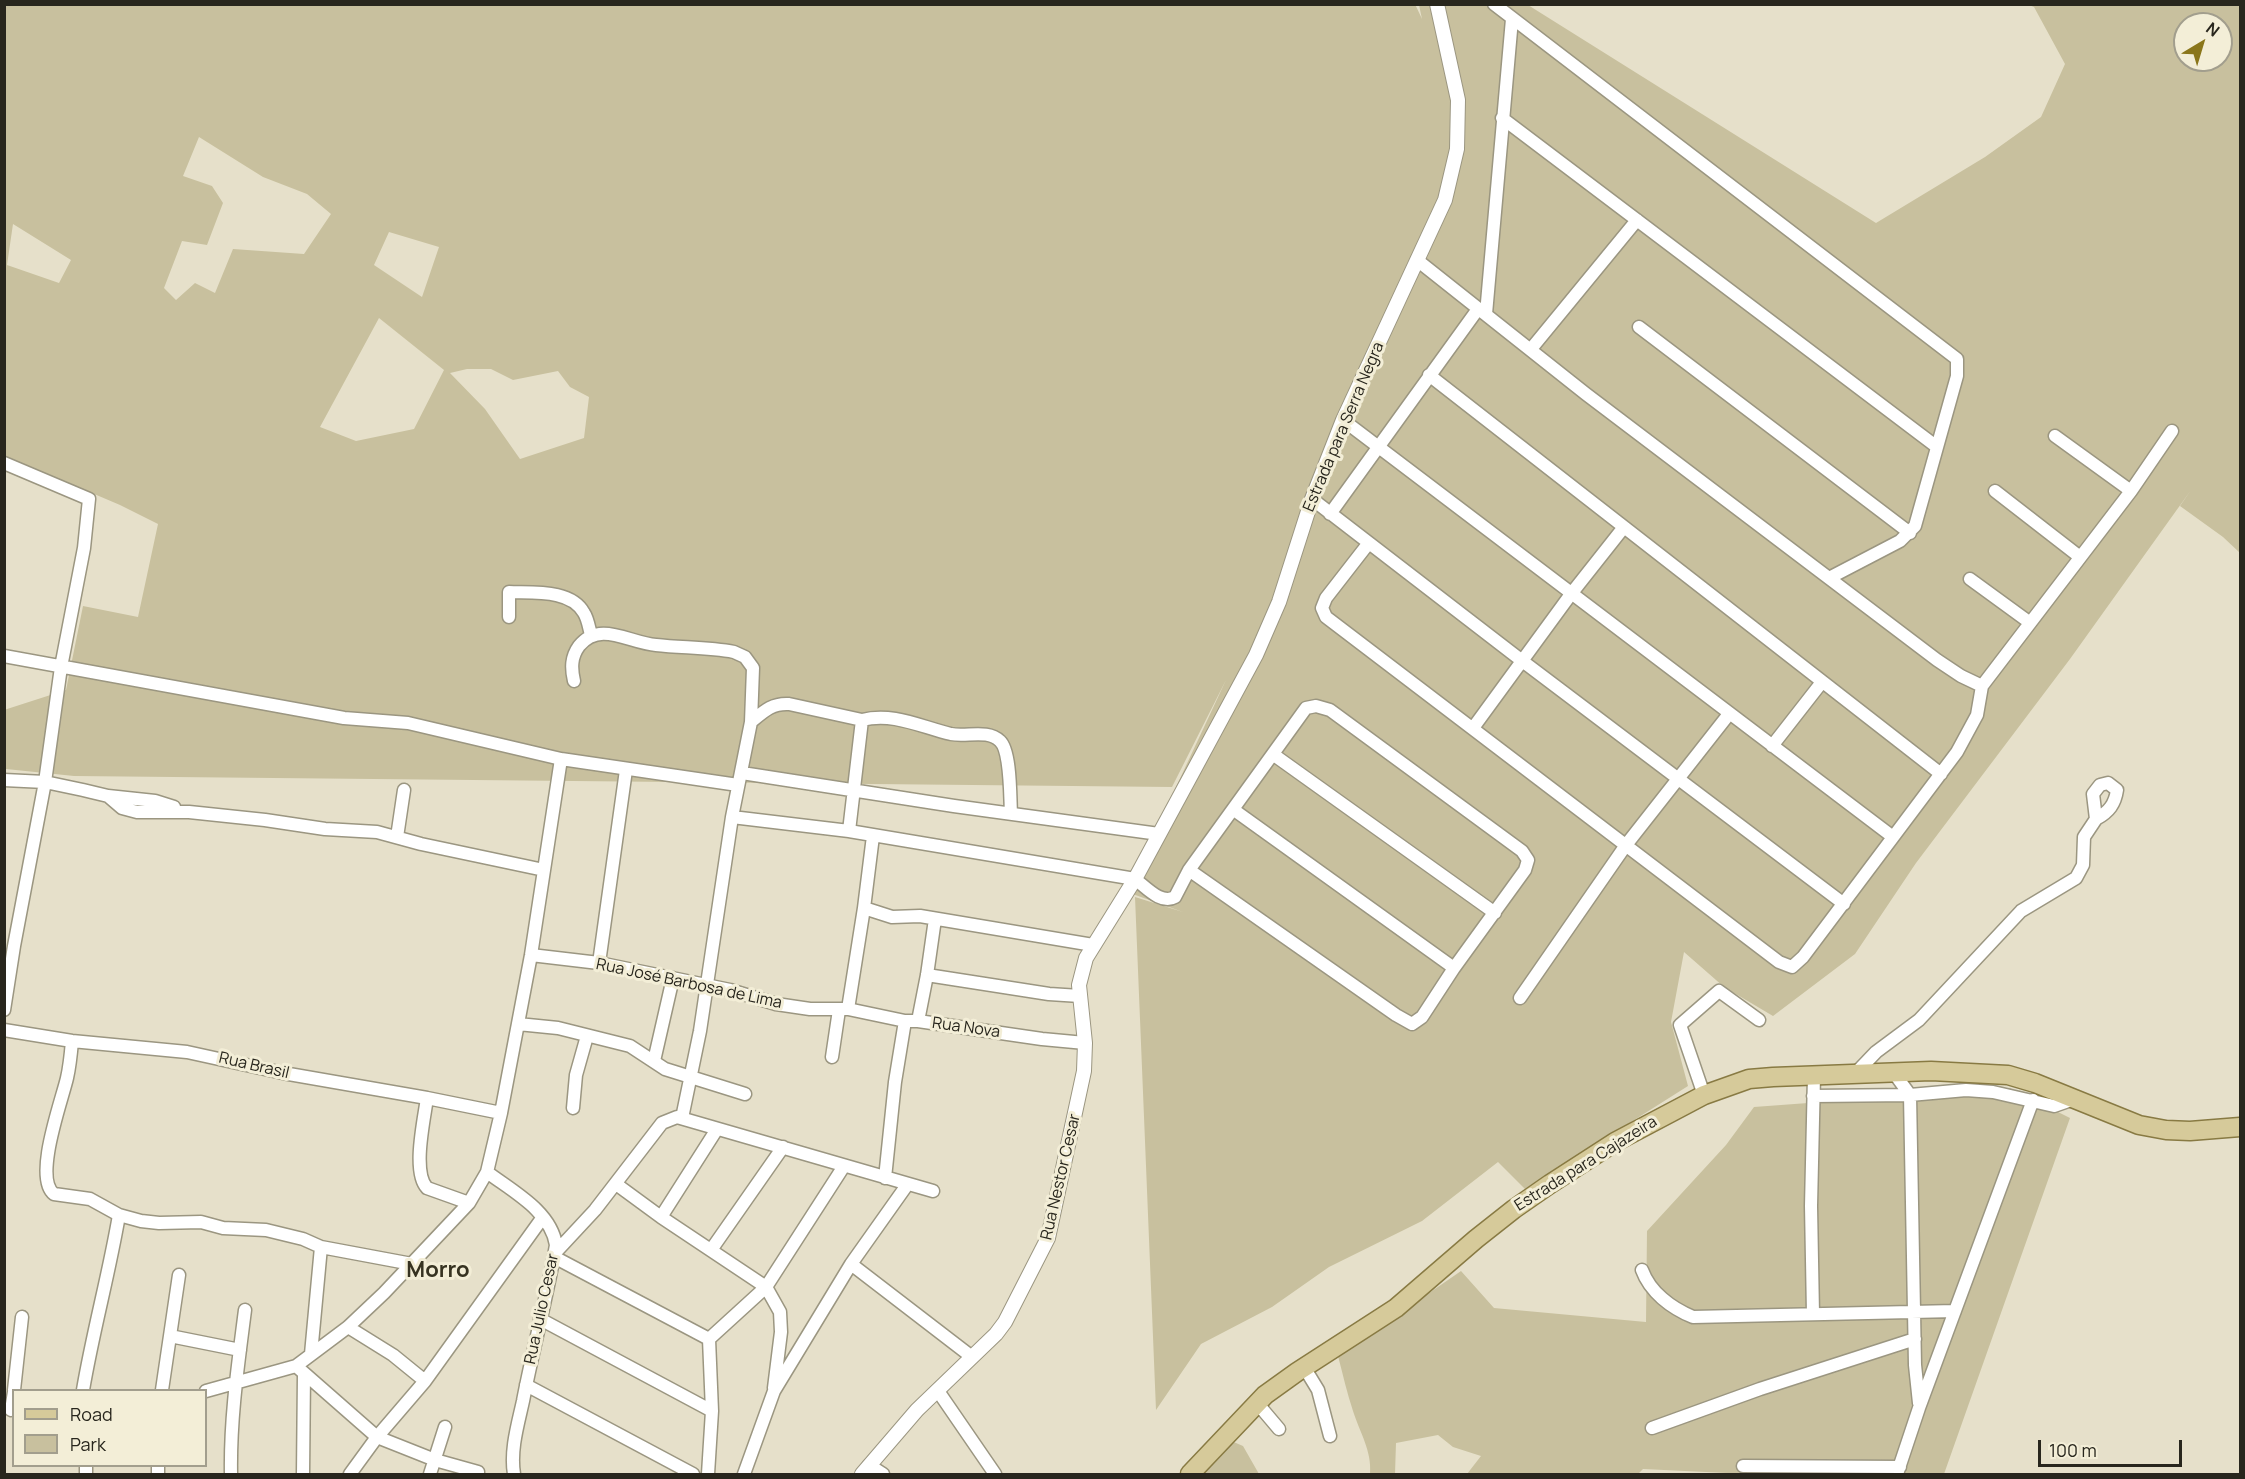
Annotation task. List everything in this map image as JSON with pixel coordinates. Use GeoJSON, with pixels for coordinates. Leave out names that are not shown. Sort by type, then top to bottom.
{"type":"FeatureCollection","features":[{"type":"Feature","properties":{"kind":"main road","name":"Estrada para Cajazeira"},"geometry":{"type":"LineString","coordinates":[[1190,1474],[1257,1403],[1304,1367],[1401,1304],[1476,1239],[1550,1184],[1615,1142],[1704,1095],[1749,1079],[1924,1072],[2008,1075],[2035,1083],[2139,1125],[2166,1130],[2190,1131],[2241,1127]]}},
{"type":"Feature","properties":{"kind":"street","name":"Estrada para Serra Negra"},"geometry":{"type":"LineString","coordinates":[[1159,834],[1256,655],[1279,602],[1312,499],[1343,420],[1445,200],[1457,149],[1458,100],[1437,4]]}},
{"type":"Feature","properties":{"kind":"street"},"geometry":{"type":"LineString","coordinates":[[1494,4],[1955,356],[1958,363],[1957,376],[1917,519],[1910,533],[1900,541],[1829,578]]}},
{"type":"Feature","properties":{"kind":"street"},"geometry":{"type":"LineString","coordinates":[[1330,514],[1429,375],[1482,312],[1512,19]]}},
{"type":"Feature","properties":{"kind":"street"},"geometry":{"type":"LineString","coordinates":[[1502,118],[1937,447]]}},
{"type":"Feature","properties":{"kind":"street"},"geometry":{"type":"LineString","coordinates":[[1531,349],[1637,220]]}},
{"type":"Feature","properties":{"kind":"street"},"geometry":{"type":"LineString","coordinates":[[1417,260],[1586,394],[1829,578],[1949,668],[1982,686]]}},
{"type":"Feature","properties":{"kind":"street"},"geometry":{"type":"LineString","coordinates":[[1638,327],[1910,533]]}},
{"type":"Feature","properties":{"kind":"street"},"geometry":{"type":"LineString","coordinates":[[1429,375],[1941,774]]}},
{"type":"Feature","properties":{"kind":"street"},"geometry":{"type":"LineString","coordinates":[[1343,420],[1893,837]]}},
{"type":"Feature","properties":{"kind":"street"},"geometry":{"type":"LineString","coordinates":[[1368,544],[1326,598],[1323,612],[1331,621],[1787,967],[1797,964],[1957,752],[1977,715],[1982,686],[2132,491],[2172,431]]}},
{"type":"Feature","properties":{"kind":"street"},"geometry":{"type":"LineString","coordinates":[[2055,436],[2132,491]]}},
{"type":"Feature","properties":{"kind":"street"},"geometry":{"type":"LineString","coordinates":[[4,463],[89,499],[84,548],[61,667],[45,782],[4,1010]]}},
{"type":"Feature","properties":{"kind":"street"},"geometry":{"type":"LineString","coordinates":[[1995,491],[2080,557]]}},
{"type":"Feature","properties":{"kind":"street"},"geometry":{"type":"LineString","coordinates":[[1312,499],[1368,544],[1844,904]]}},
{"type":"Feature","properties":{"kind":"street"},"geometry":{"type":"LineString","coordinates":[[1473,728],[1521,660],[1624,527]]}},
{"type":"Feature","properties":{"kind":"street"},"geometry":{"type":"LineString","coordinates":[[1970,579],[2029,622]]}},
{"type":"Feature","properties":{"kind":"street"},"geometry":{"type":"LineString","coordinates":[[509,617],[509,592],[566,597],[579,606],[585,614],[591,635]]}},
{"type":"Feature","properties":{"kind":"street"},"geometry":{"type":"LineString","coordinates":[[574,681],[573,656],[580,645],[591,635],[604,633],[649,644],[728,651],[740,654],[750,661],[753,668],[751,722],[732,817],[708,986],[682,1118]]}},
{"type":"Feature","properties":{"kind":"street"},"geometry":{"type":"LineString","coordinates":[[4,656],[344,718],[428,727],[561,759],[738,785]]}},
{"type":"Feature","properties":{"kind":"street"},"geometry":{"type":"LineString","coordinates":[[1772,746],[1822,682]]}},
{"type":"Feature","properties":{"kind":"street"},"geometry":{"type":"LineString","coordinates":[[751,722],[766,708],[789,704],[862,720],[887,717],[926,725],[951,734],[987,735],[1000,740],[1006,756],[1011,813]]}},
{"type":"Feature","properties":{"kind":"street"},"geometry":{"type":"LineString","coordinates":[[732,817],[849,831],[1135,879],[1162,899],[1171,900],[1175,897],[1189,870],[1306,708],[1316,706],[1330,710],[1526,856],[1528,865],[1422,1017],[1412,1024],[1189,870]]}},
{"type":"Feature","properties":{"kind":"street"},"geometry":{"type":"LineString","coordinates":[[1520,998],[1626,845],[1729,714]]}},
{"type":"Feature","properties":{"kind":"street"},"geometry":{"type":"LineString","coordinates":[[849,831],[862,720]]}},
{"type":"Feature","properties":{"kind":"street"},"geometry":{"type":"LineString","coordinates":[[1274,755],[1495,913]]}},
{"type":"Feature","properties":{"kind":"street"},"geometry":{"type":"LineString","coordinates":[[303,1474],[300,1370],[310,1354],[348,1327],[412,1264],[469,1203],[487,1172],[501,1113],[531,955],[561,759]]}},
{"type":"Feature","properties":{"kind":"street"},"geometry":{"type":"LineString","coordinates":[[599,963],[626,770]]}},
{"type":"Feature","properties":{"kind":"street"},"geometry":{"type":"LineString","coordinates":[[742,773],[1159,834]]}},
{"type":"Feature","properties":{"kind":"street"},"geometry":{"type":"LineString","coordinates":[[4,780],[45,782],[108,796],[122,808],[129,810],[189,812],[265,820],[325,830],[377,832],[421,844],[544,870]]}},
{"type":"Feature","properties":{"kind":"street"},"geometry":{"type":"LineString","coordinates":[[397,837],[404,790]]}},
{"type":"Feature","properties":{"kind":"street"},"geometry":{"type":"LineString","coordinates":[[1234,810],[1454,968]]}},
{"type":"Feature","properties":{"kind":"street"},"geometry":{"type":"LineString","coordinates":[[1854,1075],[1876,1052],[1919,1020],[2020,910],[2076,878],[2083,865],[2084,837],[2096,819]]}},
{"type":"Feature","properties":{"kind":"street","name":"Rua Nestor Cesar"},"geometry":{"type":"LineString","coordinates":[[865,1470],[917,1410],[1005,1322],[1048,1238],[1080,1093],[1085,1043],[1080,996],[1082,970],[1093,945],[1135,879],[1159,834]]}},
{"type":"Feature","properties":{"kind":"street"},"geometry":{"type":"LineString","coordinates":[[832,1057],[864,908],[873,836]]}},
{"type":"Feature","properties":{"kind":"street"},"geometry":{"type":"LineString","coordinates":[[864,908],[892,917],[920,916],[1093,945]]}},
{"type":"Feature","properties":{"kind":"street"},"geometry":{"type":"LineString","coordinates":[[918,1021],[935,919]]}},
{"type":"Feature","properties":{"kind":"street","name":"Rua José Barbosa de Lima"},"geometry":{"type":"LineString","coordinates":[[531,955],[599,963],[730,990],[776,1004],[810,1009],[843,1010]]}},
{"type":"Feature","properties":{"kind":"street"},"geometry":{"type":"LineString","coordinates":[[927,975],[1049,994],[1080,996]]}},
{"type":"Feature","properties":{"kind":"street"},"geometry":{"type":"LineString","coordinates":[[654,1061],[674,978]]}},
{"type":"Feature","properties":{"kind":"street"},"geometry":{"type":"LineString","coordinates":[[1704,1095],[1680,1025],[1719,990],[1759,1020]]}},
{"type":"Feature","properties":{"kind":"street","name":"Rua Nova"},"geometry":{"type":"LineString","coordinates":[[843,1010],[905,1021],[1085,1043]]}},
{"type":"Feature","properties":{"kind":"street"},"geometry":{"type":"LineString","coordinates":[[885,1178],[894,1093],[905,1021]]}},
{"type":"Feature","properties":{"kind":"street"},"geometry":{"type":"LineString","coordinates":[[518,1024],[545,1025],[630,1046],[664,1069],[745,1094]]}},
{"type":"Feature","properties":{"kind":"street","name":"Rua Brasil"},"geometry":{"type":"LineString","coordinates":[[4,1030],[72,1041],[187,1052],[283,1073],[501,1113]]}},
{"type":"Feature","properties":{"kind":"street"},"geometry":{"type":"LineString","coordinates":[[637,1049],[649,1044],[660,1034]]}},
{"type":"Feature","properties":{"kind":"street"},"geometry":{"type":"LineString","coordinates":[[573,1108],[576,1075],[587,1036]]}},
{"type":"Feature","properties":{"kind":"street"},"geometry":{"type":"LineString","coordinates":[[72,1041],[68,1075],[57,1110],[48,1160],[49,1188],[59,1196],[90,1199],[119,1215],[159,1223],[201,1222],[223,1228],[266,1230],[303,1239],[321,1247],[412,1264]]}},
{"type":"Feature","properties":{"kind":"street"},"geometry":{"type":"LineString","coordinates":[[1919,1408],[1915,1365],[1910,1095],[1924,1072]]}},
{"type":"Feature","properties":{"kind":"street"},"geometry":{"type":"LineString","coordinates":[[1894,1073],[1910,1095]]}},
{"type":"Feature","properties":{"kind":"street"},"geometry":{"type":"LineString","coordinates":[[1813,1314],[1811,1206],[1814,1076]]}},
{"type":"Feature","properties":{"kind":"street"},"geometry":{"type":"LineString","coordinates":[[1813,1096],[1910,1095],[1975,1091],[1993,1092],[2054,1106],[2074,1099]]}},
{"type":"Feature","properties":{"kind":"street"},"geometry":{"type":"LineString","coordinates":[[427,1098],[419,1166],[422,1183],[434,1191],[469,1203]]}},
{"type":"Feature","properties":{"kind":"street"},"geometry":{"type":"LineString","coordinates":[[1743,1466],[1898,1471],[1919,1408],[2033,1100]]}},
{"type":"Feature","properties":{"kind":"street"},"geometry":{"type":"LineString","coordinates":[[709,1338],[554,1255],[616,1184],[663,1124],[671,1118],[682,1118],[933,1191]]}},
{"type":"Feature","properties":{"kind":"street"},"geometry":{"type":"LineString","coordinates":[[661,1217],[717,1129]]}},
{"type":"Feature","properties":{"kind":"street"},"geometry":{"type":"LineString","coordinates":[[711,1250],[783,1147]]}},
{"type":"Feature","properties":{"kind":"street"},"geometry":{"type":"LineString","coordinates":[[709,1338],[766,1287],[844,1166]]}},
{"type":"Feature","properties":{"kind":"street","name":"Rua Julio Cesar"},"geometry":{"type":"LineString","coordinates":[[487,1172],[543,1217],[555,1237],[554,1255],[513,1452],[514,1474]]}},
{"type":"Feature","properties":{"kind":"street"},"geometry":{"type":"LineString","coordinates":[[616,1184],[766,1287],[780,1312],[781,1332],[774,1391]]}},
{"type":"Feature","properties":{"kind":"street"},"geometry":{"type":"LineString","coordinates":[[744,1474],[774,1391],[851,1264],[907,1185]]}},
{"type":"Feature","properties":{"kind":"street"},"geometry":{"type":"LineString","coordinates":[[83,1389],[119,1215]]}},
{"type":"Feature","properties":{"kind":"street"},"geometry":{"type":"LineString","coordinates":[[356,1472],[377,1437],[426,1381],[471,1314],[543,1217]]}},
{"type":"Feature","properties":{"kind":"street"},"geometry":{"type":"LineString","coordinates":[[310,1354],[321,1247]]}},
{"type":"Feature","properties":{"kind":"street"},"geometry":{"type":"LineString","coordinates":[[851,1264],[972,1357]]}},
{"type":"Feature","properties":{"kind":"street"},"geometry":{"type":"LineString","coordinates":[[1642,1270],[1646,1281],[1668,1304],[1693,1317],[1955,1311]]}},
{"type":"Feature","properties":{"kind":"street"},"geometry":{"type":"LineString","coordinates":[[162,1389],[178,1275]]}},
{"type":"Feature","properties":{"kind":"street"},"geometry":{"type":"LineString","coordinates":[[231,1474],[230,1440],[245,1310]]}},
{"type":"Feature","properties":{"kind":"street"},"geometry":{"type":"LineString","coordinates":[[14,1389],[22,1317]]}},
{"type":"Feature","properties":{"kind":"street"},"geometry":{"type":"LineString","coordinates":[[540,1319],[712,1412]]}},
{"type":"Feature","properties":{"kind":"street"},"geometry":{"type":"LineString","coordinates":[[348,1327],[426,1381]]}},
{"type":"Feature","properties":{"kind":"street"},"geometry":{"type":"LineString","coordinates":[[170,1336],[240,1350]]}},
{"type":"Feature","properties":{"kind":"street"},"geometry":{"type":"LineString","coordinates":[[708,1474],[712,1412],[709,1338]]}},
{"type":"Feature","properties":{"kind":"street"},"geometry":{"type":"LineString","coordinates":[[1652,1428],[1760,1389],[1915,1339]]}},
{"type":"Feature","properties":{"kind":"street"},"geometry":{"type":"LineString","coordinates":[[1304,1367],[1318,1390],[1330,1436]]}},
{"type":"Feature","properties":{"kind":"street"},"geometry":{"type":"LineString","coordinates":[[207,1391],[300,1370]]}},
{"type":"Feature","properties":{"kind":"street"},"geometry":{"type":"LineString","coordinates":[[300,1370],[377,1437],[435,1460],[478,1472]]}},
{"type":"Feature","properties":{"kind":"street"},"geometry":{"type":"LineString","coordinates":[[526,1386],[693,1474]]}},
{"type":"Feature","properties":{"kind":"street"},"geometry":{"type":"LineString","coordinates":[[938,1391],[995,1474]]}},
{"type":"Feature","properties":{"kind":"street"},"geometry":{"type":"LineString","coordinates":[[1257,1403],[1279,1429]]}},
{"type":"Feature","properties":{"kind":"street"},"geometry":{"type":"LineString","coordinates":[[430,1474],[445,1426]]}},
{"type":"Feature","properties":{"kind":"street"},"geometry":{"type":"LineString","coordinates":[[865,1470],[883,1474]]}},
{"type":"Feature","properties":{"kind":"green space"},"geometry":{"type":"Polygon","coordinates":[[[1415,4],[1422,19],[1419,5],[1528,5],[1876,223],[1985,157],[2041,117],[2065,64],[2034,7],[2029,5],[2240,5],[2240,553],[2223,537],[2180,506],[2191,490],[2070,659],[1916,863],[1855,954],[1773,1016],[1724,987],[1684,952],[1671,1022],[1688,1086],[1525,1189],[1498,1162],[1422,1221],[1329,1267],[1272,1307],[1201,1344],[1156,1410],[1135,897],[1183,912],[1127,892],[1226,680],[1172,787],[74,776],[6,769],[4,710],[66,690],[83,606],[138,617],[158,524],[120,505],[5,456],[5,5],[1415,4]],[[199,137],[183,176],[212,186],[223,203],[207,245],[182,241],[164,288],[176,300],[195,283],[215,293],[233,249],[304,254],[331,214],[307,194],[263,177],[199,137]],[[13,224],[7,265],[59,283],[71,260],[13,224]],[[389,232],[374,265],[422,297],[439,247],[389,232]],[[379,318],[320,427],[356,441],[414,429],[444,370],[379,318]],[[467,369],[450,373],[485,409],[520,459],[584,438],[589,397],[570,387],[558,371],[513,380],[491,369],[467,369]]]}},
{"type":"Feature","properties":{"kind":"green space"},"geometry":{"type":"Polygon","coordinates":[[[2010,1088],[2070,1118],[1944,1474],[1748,1474],[1643,1469],[1638,1474],[1467,1474],[1481,1456],[1453,1447],[1438,1435],[1396,1443],[1395,1474],[1370,1474],[1367,1450],[1338,1356],[1461,1271],[1494,1308],[1646,1322],[1647,1231],[1726,1145],[1754,1107],[2010,1088]]]}},
{"type":"Feature","properties":{"kind":"green space"},"geometry":{"type":"Polygon","coordinates":[[[1229,1440],[1243,1446],[1259,1474],[1201,1474],[1229,1440]]]}},
{"type":"Feature","properties":{"kind":"district","name":"Morro"},"geometry":{"type":"Point","coordinates":[438,1271]}}]}
